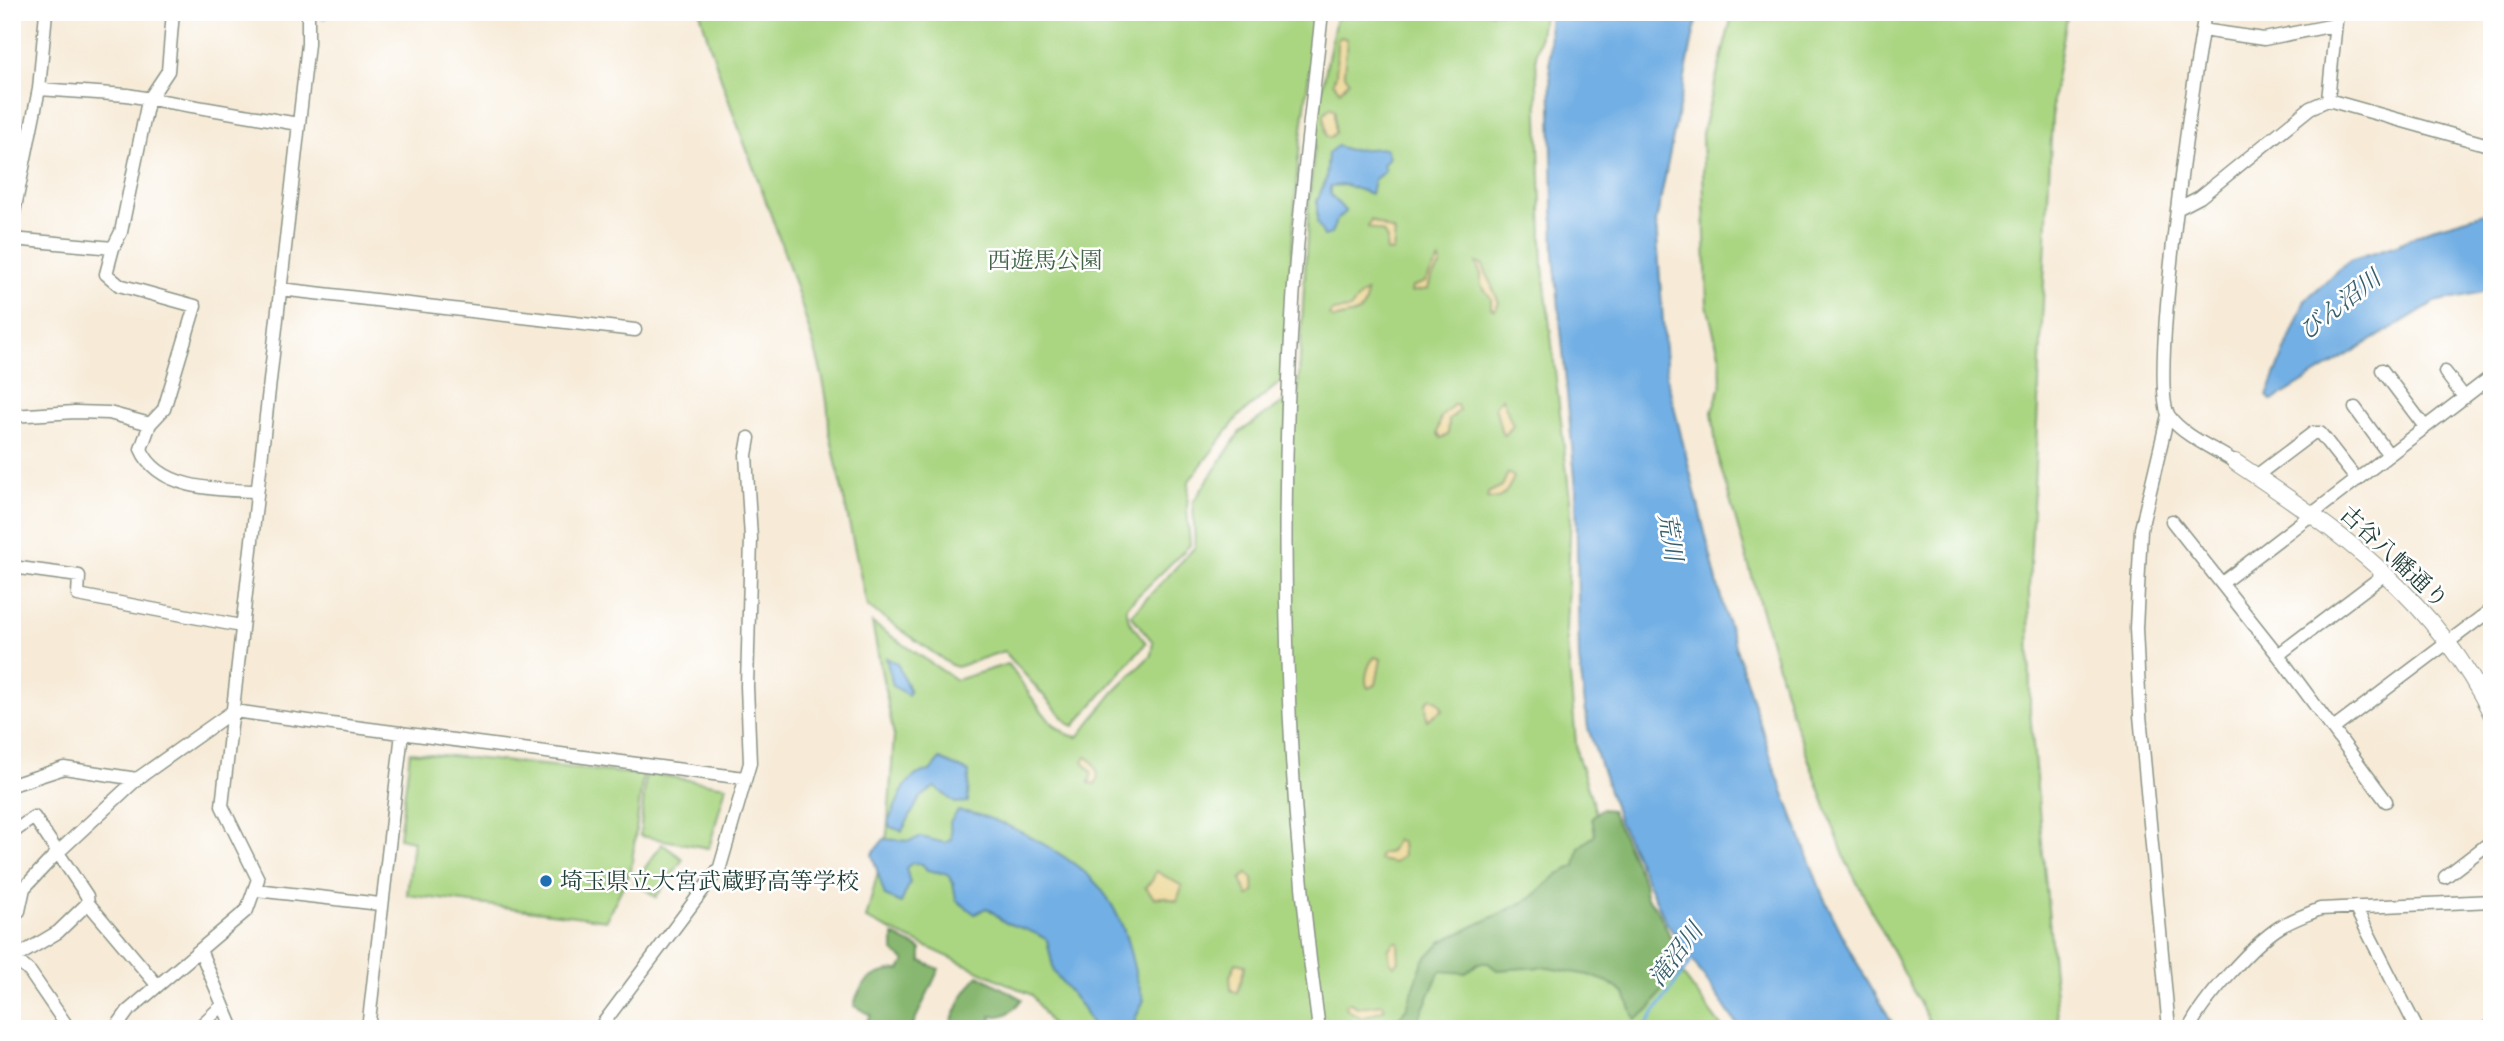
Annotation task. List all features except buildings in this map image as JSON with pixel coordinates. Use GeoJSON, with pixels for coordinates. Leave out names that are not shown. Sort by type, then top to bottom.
{"type":"FeatureCollection","features":[{"type":"Feature","properties":{"kind":"street"},"geometry":{"type":"LineString","coordinates":[[12,222],[39,89],[46,12]]}},
{"type":"Feature","properties":{"kind":"street"},"geometry":{"type":"LineString","coordinates":[[173,12],[168,71],[148,101],[121,232],[113,248],[106,274],[119,285],[195,306],[164,409],[150,424],[141,449],[145,459],[158,472],[209,489],[257,491]]}},
{"type":"Feature","properties":{"kind":"street"},"geometry":{"type":"LineString","coordinates":[[115,1029],[128,1011],[247,910],[256,890],[258,878],[222,806],[308,44],[308,12]]}},
{"type":"Feature","properties":{"kind":"street"},"geometry":{"type":"LineString","coordinates":[[1319,1029],[1308,947],[1288,705],[1287,499],[1293,301],[1322,12]]}},
{"type":"Feature","properties":{"kind":"street"},"geometry":{"type":"LineString","coordinates":[[2169,1029],[2140,715],[2136,628],[2141,529],[2168,415],[2164,370],[2177,209],[2205,12]]}},
{"type":"Feature","properties":{"kind":"street"},"geometry":{"type":"LineString","coordinates":[[2202,30],[2264,39],[2336,19],[2328,100]]}},
{"type":"Feature","properties":{"kind":"street"},"geometry":{"type":"LineString","coordinates":[[39,89],[127,95],[148,101],[298,124]]}},
{"type":"Feature","properties":{"kind":"street"},"geometry":{"type":"LineString","coordinates":[[2177,209],[2200,197],[2309,108],[2328,100],[2492,146]]}},
{"type":"Feature","properties":{"kind":"street"},"geometry":{"type":"LineString","coordinates":[[12,239],[113,248]]}},
{"type":"Feature","properties":{"kind":"street"},"geometry":{"type":"LineString","coordinates":[[280,289],[635,330]]}},
{"type":"Feature","properties":{"kind":"street"},"geometry":{"type":"LineString","coordinates":[[2382,370],[2425,427]]}},
{"type":"Feature","properties":{"kind":"street"},"geometry":{"type":"LineString","coordinates":[[2445,372],[2464,397]]}},
{"type":"Feature","properties":{"kind":"street"},"geometry":{"type":"LineString","coordinates":[[2222,583],[2492,376]]}},
{"type":"Feature","properties":{"kind":"street"},"geometry":{"type":"LineString","coordinates":[[2355,408],[2389,455]]}},
{"type":"Feature","properties":{"kind":"street"},"geometry":{"type":"LineString","coordinates":[[12,416],[109,413],[150,424]]}},
{"type":"Feature","properties":{"kind":"street"},"geometry":{"type":"LineString","coordinates":[[2168,415],[2179,426],[2235,462]]}},
{"type":"Feature","properties":{"kind":"street"},"geometry":{"type":"LineString","coordinates":[[2256,476],[2313,433],[2320,433],[2357,480]]}},
{"type":"Feature","properties":{"kind":"street"},"geometry":{"type":"LineString","coordinates":[[599,1029],[720,867],[750,763],[747,687],[751,538],[746,455],[749,438]]}},
{"type":"Feature","properties":{"kind":"street","name":"古谷八幡通り"},"geometry":{"type":"LineString","coordinates":[[2235,462],[2313,513],[2385,574],[2449,641],[2492,715]]}},
{"type":"Feature","properties":{"kind":"street"},"geometry":{"type":"LineString","coordinates":[[2172,521],[2278,655],[2386,801]]}},
{"type":"Feature","properties":{"kind":"street"},"geometry":{"type":"LineString","coordinates":[[12,567],[79,576],[78,595],[241,626]]}},
{"type":"Feature","properties":{"kind":"street"},"geometry":{"type":"LineString","coordinates":[[2278,655],[2385,574]]}},
{"type":"Feature","properties":{"kind":"street"},"geometry":{"type":"LineString","coordinates":[[2333,729],[2492,609]]}},
{"type":"Feature","properties":{"kind":"street"},"geometry":{"type":"LineString","coordinates":[[19,911],[24,888],[58,852],[137,779],[233,711],[744,778]]}},
{"type":"Feature","properties":{"kind":"street"},"geometry":{"type":"LineString","coordinates":[[368,1029],[380,904],[402,733]]}},
{"type":"Feature","properties":{"kind":"street"},"geometry":{"type":"LineString","coordinates":[[12,785],[64,768],[137,779]]}},
{"type":"Feature","properties":{"kind":"street"},"geometry":{"type":"LineString","coordinates":[[12,833],[34,817],[88,896],[88,903],[158,985]]}},
{"type":"Feature","properties":{"kind":"street"},"geometry":{"type":"LineString","coordinates":[[2445,877],[2492,841]]}},
{"type":"Feature","properties":{"kind":"street"},"geometry":{"type":"LineString","coordinates":[[256,890],[380,904]]}},
{"type":"Feature","properties":{"kind":"street"},"geometry":{"type":"LineString","coordinates":[[2189,1029],[2206,1002],[2264,939],[2278,928],[2320,909],[2492,901]]}},
{"type":"Feature","properties":{"kind":"street"},"geometry":{"type":"LineString","coordinates":[[69,1029],[30,972],[14,956],[58,932],[88,903]]}},
{"type":"Feature","properties":{"kind":"street"},"geometry":{"type":"LineString","coordinates":[[2355,908],[2417,1029]]}},
{"type":"Feature","properties":{"kind":"street"},"geometry":{"type":"LineString","coordinates":[[200,950],[233,1029]]}},
{"type":"Feature","properties":{"kind":"street"},"geometry":{"type":"LineString","coordinates":[[197,1029],[223,1005]]}},
{"type":"Feature","properties":{"kind":"street"},"geometry":{"type":"LineString","coordinates":[[2486,1029],[2492,1025]]}},
{"type":"Feature","properties":{"kind":"green space","name":"西遊馬公園"},"geometry":{"type":"Polygon","coordinates":[[[700,12],[1317,12],[1298,161],[1283,380],[1239,416],[1189,481],[1187,508],[1190,545],[1126,607],[1129,621],[1146,643],[1074,726],[1069,724],[1004,651],[957,667],[867,606],[829,430],[827,399],[816,354],[791,272],[724,87],[700,12]]]}},
{"type":"Feature","properties":{"kind":"green space"},"geometry":{"type":"Polygon","coordinates":[[[1337,12],[1544,12],[1536,56],[1543,267],[1571,508],[1566,631],[1577,754],[1606,844],[1658,941],[1723,1029],[1054,1029],[1032,995],[866,919],[887,835],[894,736],[872,623],[956,680],[1008,664],[1048,719],[1068,734],[1078,737],[1114,692],[1151,655],[1153,642],[1131,615],[1195,547],[1193,502],[1240,432],[1298,392],[1309,201],[1319,106],[1337,12]]]}},
{"type":"Feature","properties":{"kind":"green space"},"geometry":{"type":"Polygon","coordinates":[[[1733,12],[2068,12],[2053,96],[2029,589],[2030,712],[2059,1029],[1933,1029],[1846,861],[1791,712],[1717,455],[1712,411],[1721,386],[1720,358],[1707,305],[1702,133],[1733,12]]]}},
{"type":"Feature","properties":{"kind":"green space"},"geometry":{"type":"Polygon","coordinates":[[[410,752],[643,775],[631,870],[606,920],[407,895],[413,841],[399,838],[410,752]]]}},
{"type":"Feature","properties":{"kind":"green space"},"geometry":{"type":"Polygon","coordinates":[[[646,773],[726,786],[709,848],[640,836],[646,773]]]}},
{"type":"Feature","properties":{"kind":"green space"},"geometry":{"type":"Polygon","coordinates":[[[1601,809],[1611,810],[1644,882],[1646,896],[1657,909],[1674,944],[1678,963],[1651,1008],[1635,1020],[1625,994],[1608,982],[1588,975],[1542,967],[1497,970],[1488,963],[1478,963],[1466,973],[1440,971],[1414,1029],[1391,1029],[1407,1007],[1423,961],[1441,942],[1530,899],[1558,874],[1575,866],[1579,847],[1595,835],[1592,817],[1601,809]]]}},
{"type":"Feature","properties":{"kind":"green space"},"geometry":{"type":"Polygon","coordinates":[[[662,844],[683,859],[656,897],[635,882],[662,844]]]}},
{"type":"Feature","properties":{"kind":"green space"},"geometry":{"type":"Polygon","coordinates":[[[893,935],[921,949],[921,961],[939,969],[911,1029],[862,1029],[871,1015],[854,1006],[860,990],[876,975],[900,970],[905,961],[893,951],[893,935]]]}},
{"type":"Feature","properties":{"kind":"green space"},"geometry":{"type":"Polygon","coordinates":[[[978,975],[1022,999],[1009,1012],[1001,1016],[991,1016],[995,1029],[948,1029],[962,997],[978,975]]]}},
{"type":"Feature","properties":{"kind":"sand"},"geometry":{"type":"Polygon","coordinates":[[[1341,37],[1347,39],[1344,73],[1349,81],[1340,91],[1333,82],[1336,75],[1337,40],[1341,37]]]}},
{"type":"Feature","properties":{"kind":"sand"},"geometry":{"type":"Polygon","coordinates":[[[1330,107],[1335,110],[1335,133],[1330,138],[1326,135],[1324,114],[1330,107]]]}},
{"type":"Feature","properties":{"kind":"sand"},"geometry":{"type":"Polygon","coordinates":[[[1371,220],[1395,232],[1393,252],[1386,251],[1387,239],[1383,232],[1368,227],[1371,220]]]}},
{"type":"Feature","properties":{"kind":"sand"},"geometry":{"type":"Polygon","coordinates":[[[1439,260],[1441,265],[1431,278],[1428,289],[1411,292],[1412,287],[1425,282],[1439,260]]]}},
{"type":"Feature","properties":{"kind":"sand"},"geometry":{"type":"Polygon","coordinates":[[[1476,263],[1483,265],[1499,303],[1495,310],[1491,308],[1491,298],[1481,285],[1481,274],[1476,263]]]}},
{"type":"Feature","properties":{"kind":"sand"},"geometry":{"type":"Polygon","coordinates":[[[1366,292],[1364,306],[1358,313],[1334,319],[1329,316],[1332,311],[1350,309],[1366,292]]]}},
{"type":"Feature","properties":{"kind":"sand"},"geometry":{"type":"Polygon","coordinates":[[[1502,398],[1513,426],[1505,435],[1502,434],[1495,406],[1502,398]]]}},
{"type":"Feature","properties":{"kind":"sand"},"geometry":{"type":"Polygon","coordinates":[[[1453,405],[1457,405],[1459,411],[1449,420],[1448,435],[1441,438],[1437,433],[1441,417],[1453,405]]]}},
{"type":"Feature","properties":{"kind":"sand"},"geometry":{"type":"Polygon","coordinates":[[[1508,473],[1514,477],[1504,494],[1493,499],[1487,498],[1488,493],[1502,486],[1508,473]]]}},
{"type":"Feature","properties":{"kind":"sand"},"geometry":{"type":"Polygon","coordinates":[[[1375,657],[1381,659],[1376,685],[1368,688],[1367,672],[1375,657]]]}},
{"type":"Feature","properties":{"kind":"sand"},"geometry":{"type":"Polygon","coordinates":[[[1431,698],[1438,701],[1443,709],[1427,720],[1426,702],[1431,698]]]}},
{"type":"Feature","properties":{"kind":"sand"},"geometry":{"type":"Polygon","coordinates":[[[1086,757],[1096,769],[1098,777],[1095,784],[1089,783],[1092,773],[1083,761],[1086,757]]]}},
{"type":"Feature","properties":{"kind":"sand"},"geometry":{"type":"Polygon","coordinates":[[[1396,840],[1402,843],[1403,856],[1394,863],[1379,860],[1380,854],[1390,852],[1396,840]]]}},
{"type":"Feature","properties":{"kind":"sand"},"geometry":{"type":"Polygon","coordinates":[[[1156,871],[1182,886],[1177,901],[1164,897],[1154,898],[1145,887],[1152,881],[1156,871]]]}},
{"type":"Feature","properties":{"kind":"sand"},"geometry":{"type":"Polygon","coordinates":[[[1247,873],[1253,879],[1254,892],[1248,896],[1241,879],[1247,873]]]}},
{"type":"Feature","properties":{"kind":"sand"},"geometry":{"type":"Polygon","coordinates":[[[1394,942],[1398,942],[1399,961],[1394,965],[1390,961],[1388,950],[1394,942]]]}},
{"type":"Feature","properties":{"kind":"sand"},"geometry":{"type":"Polygon","coordinates":[[[1236,963],[1245,965],[1237,993],[1231,990],[1230,976],[1236,963]]]}},
{"type":"Feature","properties":{"kind":"sand"},"geometry":{"type":"Polygon","coordinates":[[[1348,1002],[1358,1007],[1383,1004],[1385,1009],[1362,1018],[1348,1010],[1345,1005],[1348,1002]]]}},
{"type":"Feature","properties":{"kind":"water","name":"荒川"},"geometry":{"type":"Polygon","coordinates":[[[1549,12],[1698,12],[1656,222],[1667,378],[1725,614],[1774,767],[1823,896],[1853,956],[1896,1029],[1740,1029],[1666,922],[1619,821],[1588,728],[1579,660],[1576,489],[1554,255],[1549,12]]]}},
{"type":"Feature","properties":{"kind":"water"},"geometry":{"type":"Polygon","coordinates":[[[1337,146],[1349,150],[1386,148],[1389,157],[1383,165],[1385,171],[1374,180],[1371,194],[1346,185],[1330,186],[1330,194],[1346,212],[1336,221],[1331,234],[1324,236],[1317,222],[1317,201],[1326,179],[1328,153],[1337,146]]]}},
{"type":"Feature","properties":{"kind":"water","name":"びん沼川"},"geometry":{"type":"Polygon","coordinates":[[[2492,211],[2492,290],[2435,302],[2272,401],[2267,396],[2305,300],[2350,260],[2397,245],[2432,228],[2492,211]]]}},
{"type":"Feature","properties":{"kind":"water"},"geometry":{"type":"Polygon","coordinates":[[[886,658],[897,663],[910,692],[908,695],[893,686],[886,658]]]}},
{"type":"Feature","properties":{"kind":"water"},"geometry":{"type":"Polygon","coordinates":[[[940,759],[969,772],[968,802],[955,803],[935,787],[920,798],[902,831],[890,827],[888,822],[908,783],[921,773],[930,771],[940,759]]]}},
{"type":"Feature","properties":{"kind":"water"},"geometry":{"type":"Polygon","coordinates":[[[958,811],[973,813],[1009,826],[1047,846],[1079,868],[1100,888],[1121,923],[1144,1000],[1135,1019],[1136,1029],[1094,1029],[1083,1008],[1054,972],[1047,940],[1031,931],[1004,922],[986,908],[975,914],[956,900],[953,883],[947,874],[927,870],[922,864],[912,863],[906,868],[910,883],[901,903],[885,896],[872,854],[884,839],[909,841],[921,837],[945,843],[951,839],[950,822],[958,811]]]}},
{"type":"Feature","properties":{"kind":"waterway"},"geometry":{"type":"LineString","coordinates":[[323,18],[333,12]]}},
{"type":"Feature","properties":{"kind":"waterway","name":"滝沼川"},"geometry":{"type":"LineString","coordinates":[[1643,1029],[1694,956]]}},
{"type":"Feature","properties":{"kind":"place","name":"埼玉県立大宮武蔵野高等学校"},"geometry":{"type":"Point","coordinates":[546,881]}}]}
